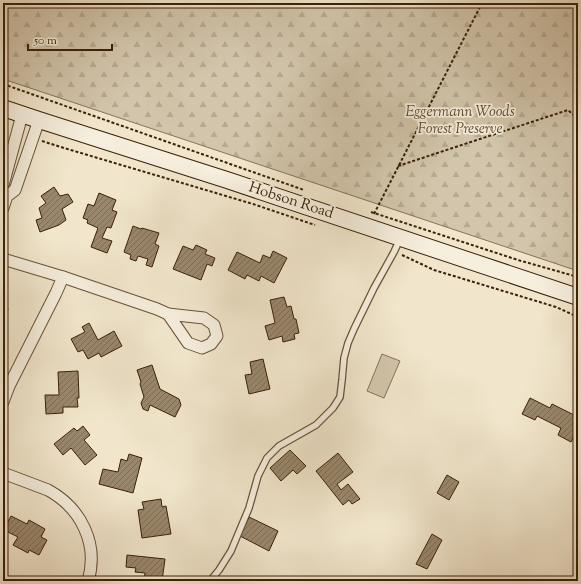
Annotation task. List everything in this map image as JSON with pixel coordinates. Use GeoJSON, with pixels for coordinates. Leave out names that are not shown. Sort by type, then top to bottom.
{"type":"FeatureCollection","features":[{"type":"Feature","properties":{"kind":"main road","name":"Hobson Road"},"geometry":{"type":"LineString","coordinates":[[3,108],[401,237],[578,297]]}},
{"type":"Feature","properties":{"kind":"street"},"geometry":{"type":"LineString","coordinates":[[3,185],[22,115]]}},
{"type":"Feature","properties":{"kind":"street"},"geometry":{"type":"LineString","coordinates":[[3,208],[5,194],[15,190],[39,120]]}},
{"type":"Feature","properties":{"kind":"street"},"geometry":{"type":"LineString","coordinates":[[3,259],[63,277],[168,314]]}},
{"type":"Feature","properties":{"kind":"street"},"geometry":{"type":"LineString","coordinates":[[3,402],[9,386],[63,277]]}},
{"type":"Feature","properties":{"kind":"street"},"geometry":{"type":"LineString","coordinates":[[3,473],[48,490],[68,504],[74,511],[82,523],[90,545],[91,561],[88,581]]}},
{"type":"Feature","properties":{"kind":"lane"},"geometry":{"type":"LineString","coordinates":[[210,581],[231,551],[249,508],[258,476],[267,458],[279,446],[316,425],[333,408],[340,397],[344,358],[348,343],[374,288],[401,237]]}},
{"type":"Feature","properties":{"kind":"path"},"geometry":{"type":"LineString","coordinates":[[374,214],[482,3]]}},
{"type":"Feature","properties":{"kind":"path"},"geometry":{"type":"LineString","coordinates":[[3,84],[307,191]]}},
{"type":"Feature","properties":{"kind":"path"},"geometry":{"type":"LineString","coordinates":[[398,166],[568,110],[578,119]]}},
{"type":"Feature","properties":{"kind":"path"},"geometry":{"type":"LineString","coordinates":[[41,140],[253,204],[318,226]]}},
{"type":"Feature","properties":{"kind":"path"},"geometry":{"type":"LineString","coordinates":[[367,211],[518,260],[578,277]]}},
{"type":"Feature","properties":{"kind":"path"},"geometry":{"type":"LineString","coordinates":[[394,252],[434,270],[556,307],[578,316]]}},
{"type":"Feature","properties":{"kind":"green space","name":"Eggermann Woods Forest Preserve"},"geometry":{"type":"Polygon","coordinates":[[[3,3],[578,3],[578,271],[3,79],[3,3]]]}},
{"type":"Feature","properties":{"kind":"green space"},"geometry":{"type":"Polygon","coordinates":[[[382,354],[400,361],[384,398],[367,391],[382,354]]]}},
{"type":"Feature","properties":{"kind":"building"},"geometry":{"type":"Polygon","coordinates":[[[54,187],[60,196],[68,194],[73,202],[62,209],[66,220],[59,225],[40,232],[36,220],[42,218],[39,208],[46,203],[41,196],[54,187]]]}},
{"type":"Feature","properties":{"kind":"building"},"geometry":{"type":"Polygon","coordinates":[[[99,193],[116,200],[112,210],[117,212],[111,228],[107,227],[102,238],[112,241],[107,253],[91,247],[98,228],[87,223],[88,220],[83,218],[88,204],[94,206],[99,193]]]}},
{"type":"Feature","properties":{"kind":"building"},"geometry":{"type":"Polygon","coordinates":[[[133,226],[159,233],[155,244],[159,246],[152,267],[146,265],[148,259],[138,256],[136,261],[130,259],[131,255],[124,252],[133,226]]]}},
{"type":"Feature","properties":{"kind":"building"},"geometry":{"type":"Polygon","coordinates":[[[196,245],[207,250],[205,254],[215,258],[212,266],[207,264],[201,280],[173,269],[183,246],[193,250],[196,245]]]}},
{"type":"Feature","properties":{"kind":"building"},"geometry":{"type":"Polygon","coordinates":[[[273,251],[287,258],[274,283],[261,276],[259,281],[247,275],[245,279],[228,270],[237,252],[260,263],[263,255],[270,258],[273,251]]]}},
{"type":"Feature","properties":{"kind":"building"},"geometry":{"type":"Polygon","coordinates":[[[4,295],[8,310],[3,311],[3,296],[4,295]]]}},
{"type":"Feature","properties":{"kind":"building"},"geometry":{"type":"Polygon","coordinates":[[[284,297],[287,307],[291,306],[299,333],[294,334],[295,339],[283,342],[282,336],[269,340],[265,326],[275,323],[270,300],[284,297]]]}},
{"type":"Feature","properties":{"kind":"building"},"geometry":{"type":"Polygon","coordinates":[[[89,323],[98,340],[114,331],[122,346],[101,357],[99,353],[88,359],[83,350],[78,352],[71,339],[85,332],[82,327],[89,323]]]}},
{"type":"Feature","properties":{"kind":"building"},"geometry":{"type":"Polygon","coordinates":[[[263,359],[270,389],[249,394],[245,375],[252,374],[250,362],[263,359]]]}},
{"type":"Feature","properties":{"kind":"building"},"geometry":{"type":"Polygon","coordinates":[[[152,365],[160,389],[179,399],[181,405],[175,417],[150,405],[148,411],[143,409],[141,403],[144,397],[137,370],[152,365]]]}},
{"type":"Feature","properties":{"kind":"building"},"geometry":{"type":"Polygon","coordinates":[[[78,371],[78,407],[63,407],[63,413],[46,414],[45,395],[59,395],[58,372],[78,371]]]}},
{"type":"Feature","properties":{"kind":"building"},"geometry":{"type":"Polygon","coordinates":[[[530,398],[550,408],[552,404],[578,417],[578,428],[571,442],[558,435],[561,428],[537,416],[535,420],[522,414],[530,398]]]}},
{"type":"Feature","properties":{"kind":"building"},"geometry":{"type":"Polygon","coordinates":[[[83,426],[90,435],[84,440],[97,455],[85,465],[71,448],[63,455],[54,444],[74,428],[77,431],[83,426]]]}},
{"type":"Feature","properties":{"kind":"building"},"geometry":{"type":"Polygon","coordinates":[[[290,450],[306,466],[297,474],[293,470],[281,481],[270,468],[290,450]]]}},
{"type":"Feature","properties":{"kind":"building"},"geometry":{"type":"Polygon","coordinates":[[[338,453],[353,472],[337,484],[341,490],[348,484],[360,499],[352,504],[349,500],[343,505],[316,471],[338,453]]]}},
{"type":"Feature","properties":{"kind":"building"},"geometry":{"type":"Polygon","coordinates":[[[129,454],[142,458],[133,493],[99,484],[103,469],[118,472],[121,459],[127,461],[129,454]]]}},
{"type":"Feature","properties":{"kind":"building"},"geometry":{"type":"Polygon","coordinates":[[[447,475],[459,482],[449,500],[437,493],[447,475]]]}},
{"type":"Feature","properties":{"kind":"building"},"geometry":{"type":"Polygon","coordinates":[[[161,499],[162,507],[166,506],[171,534],[142,538],[138,510],[144,509],[142,502],[161,499]]]}},
{"type":"Feature","properties":{"kind":"building"},"geometry":{"type":"Polygon","coordinates":[[[11,516],[27,524],[29,520],[45,529],[41,537],[47,540],[39,555],[29,550],[28,553],[13,545],[18,537],[4,530],[11,516]]]}},
{"type":"Feature","properties":{"kind":"building"},"geometry":{"type":"Polygon","coordinates":[[[249,517],[278,531],[269,551],[240,536],[249,517]]]}},
{"type":"Feature","properties":{"kind":"building"},"geometry":{"type":"Polygon","coordinates":[[[432,534],[442,540],[427,569],[416,564],[432,534]]]}},
{"type":"Feature","properties":{"kind":"building"},"geometry":{"type":"Polygon","coordinates":[[[127,555],[165,559],[162,581],[144,581],[145,573],[135,572],[136,568],[126,567],[127,555]]]}}]}
